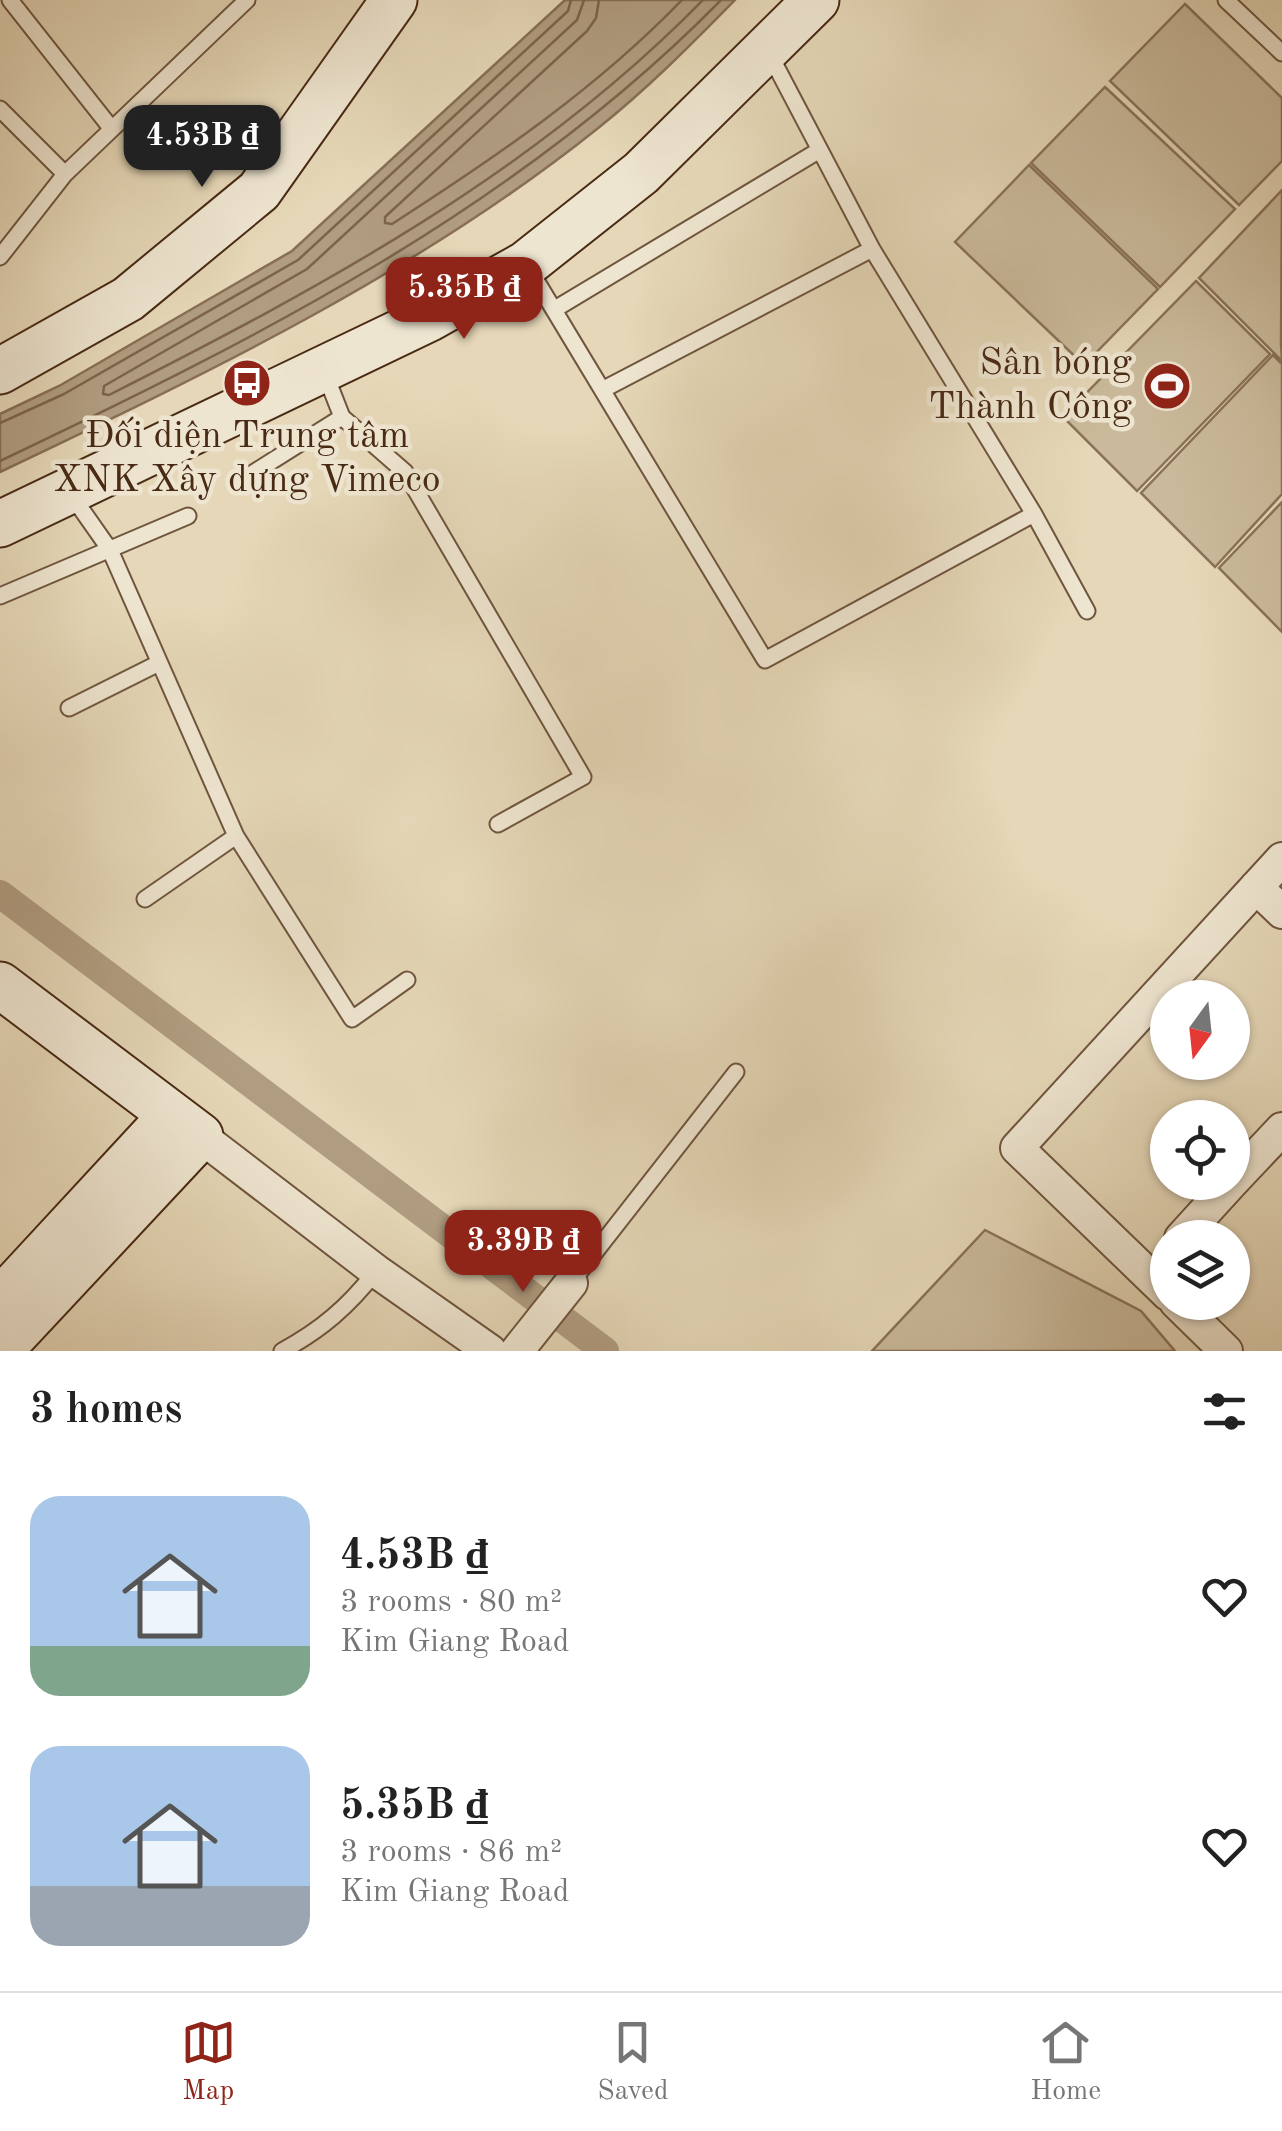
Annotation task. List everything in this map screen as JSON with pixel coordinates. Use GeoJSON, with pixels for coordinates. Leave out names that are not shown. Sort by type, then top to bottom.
{"type":"FeatureCollection","features":[{"type":"Feature","properties":{"kind":"street"},"geometry":{"type":"LineString","coordinates":[[0,372],[128,299],[259,192],[394,0]]}},
{"type":"Feature","properties":{"kind":"street"},"geometry":{"type":"LineString","coordinates":[[0,524],[430,318],[526,264],[641,173],[816,0]]}},
{"type":"Feature","properties":{"kind":"street"},"geometry":{"type":"LineString","coordinates":[[1273,875],[1282,912]]}},
{"type":"Feature","properties":{"kind":"street"},"geometry":{"type":"LineString","coordinates":[[1150,1264],[1017,1148],[1273,875]]}},
{"type":"Feature","properties":{"kind":"street"},"geometry":{"type":"LineString","coordinates":[[0,985],[376,1272],[490,1351]]}},
{"type":"Feature","properties":{"kind":"street"},"geometry":{"type":"LineString","coordinates":[[0,1301],[186,1125]]}},
{"type":"Feature","properties":{"kind":"street"},"geometry":{"type":"LineString","coordinates":[[0,1350],[186,1125]]}},
{"type":"Feature","properties":{"kind":"street"},"geometry":{"type":"LineString","coordinates":[[1250,1165],[1279,1138]]}},
{"type":"Feature","properties":{"kind":"street"},"geometry":{"type":"LineString","coordinates":[[1197,1220],[1215,1200]]}},
{"type":"Feature","properties":{"kind":"street"},"geometry":{"type":"LineString","coordinates":[[522,1347],[570,1284]]}},
{"type":"Feature","properties":{"kind":"street"},"geometry":{"type":"LineString","coordinates":[[1194,1320],[1226,1351]]}},
{"type":"Feature","properties":{"kind":"lane"},"geometry":{"type":"LineString","coordinates":[[10,0],[110,128]]}},
{"type":"Feature","properties":{"kind":"lane"},"geometry":{"type":"LineString","coordinates":[[1226,0],[1282,53]]}},
{"type":"Feature","properties":{"kind":"lane"},"geometry":{"type":"LineString","coordinates":[[0,257],[65,174],[242,2]]}},
{"type":"Feature","properties":{"kind":"lane"},"geometry":{"type":"LineString","coordinates":[[768,50],[872,250],[1034,514],[1086,611]]}},
{"type":"Feature","properties":{"kind":"lane"},"geometry":{"type":"LineString","coordinates":[[0,109],[65,174]]}},
{"type":"Feature","properties":{"kind":"lane"},"geometry":{"type":"LineString","coordinates":[[555,308],[818,151]]}},
{"type":"Feature","properties":{"kind":"lane"},"geometry":{"type":"LineString","coordinates":[[604,389],[872,250]]}},
{"type":"Feature","properties":{"kind":"lane"},"geometry":{"type":"LineString","coordinates":[[526,264],[764,660],[1034,514]]}},
{"type":"Feature","properties":{"kind":"lane"},"geometry":{"type":"LineString","coordinates":[[322,368],[342,417],[406,472],[583,777],[498,824]]}},
{"type":"Feature","properties":{"kind":"lane"},"geometry":{"type":"LineString","coordinates":[[253,473],[342,417]]}},
{"type":"Feature","properties":{"kind":"lane"},"geometry":{"type":"LineString","coordinates":[[68,490],[110,550],[236,836],[352,1019],[407,980]]}},
{"type":"Feature","properties":{"kind":"lane"},"geometry":{"type":"LineString","coordinates":[[0,596],[188,516]]}},
{"type":"Feature","properties":{"kind":"lane"},"geometry":{"type":"LineString","coordinates":[[70,708],[159,663]]}},
{"type":"Feature","properties":{"kind":"lane"},"geometry":{"type":"LineString","coordinates":[[144,899],[236,836]]}},
{"type":"Feature","properties":{"kind":"lane"},"geometry":{"type":"LineString","coordinates":[[570,1284],[736,1072]]}},
{"type":"Feature","properties":{"kind":"lane"},"geometry":{"type":"LineString","coordinates":[[282,1351],[331,1320],[376,1272]]}},
{"type":"Feature","properties":{"kind":"shaded area"},"geometry":{"type":"Polygon","coordinates":[[[1185,4],[1282,98],[1282,161],[1239,205],[1110,81],[1185,4]]]}},
{"type":"Feature","properties":{"kind":"shaded area","name":"Sân bóng Thành Công"},"geometry":{"type":"Polygon","coordinates":[[[1105,87],[1235,209],[1160,287],[1031,163],[1105,87]]]}},
{"type":"Feature","properties":{"kind":"shaded area","name":"Sân bóng Thành Công"},"geometry":{"type":"Polygon","coordinates":[[[1029,165],[1158,289],[1084,365],[955,242],[1029,165]]]}},
{"type":"Feature","properties":{"kind":"shaded area","name":"Sân bóng Thành Công"},"geometry":{"type":"Polygon","coordinates":[[[1282,190],[1281,344],[1282,361],[1199,278],[1282,190]]]}},
{"type":"Feature","properties":{"kind":"shaded area","name":"Sân bóng Thành Công"},"geometry":{"type":"Polygon","coordinates":[[[1196,281],[1270,354],[1137,491],[1063,417],[1196,281]]]}},
{"type":"Feature","properties":{"kind":"shaded area","name":"Sân bóng Thành Công"},"geometry":{"type":"Polygon","coordinates":[[[1273,355],[1282,364],[1282,494],[1215,567],[1141,493],[1273,355]]]}},
{"type":"Feature","properties":{"kind":"shaded area"},"geometry":{"type":"Polygon","coordinates":[[[1282,502],[1282,632],[1219,568],[1282,502]]]}},
{"type":"Feature","properties":{"kind":"shaded area"},"geometry":{"type":"Polygon","coordinates":[[[985,1230],[1141,1311],[1175,1351],[872,1351],[985,1230]]]}},
{"type":"Feature","properties":{"kind":"water"},"geometry":{"type":"Polygon","coordinates":[[[565,0],[735,0],[615,114],[457,230],[308,318],[0,472],[0,414],[59,386],[292,251],[565,0]]]}},
{"type":"Feature","properties":{"kind":"waterway"},"geometry":{"type":"LineString","coordinates":[[0,894],[605,1351]]}},
{"type":"Feature","properties":{"kind":"place","name":"Đối diện Trung tâm XNK Xây dựng Vimeco"},"geometry":{"type":"Point","coordinates":[247,383]}},
{"type":"Feature","properties":{"kind":"place","name":"Sân bóng Thành Công"},"geometry":{"type":"Point","coordinates":[1167,386]}}]}
